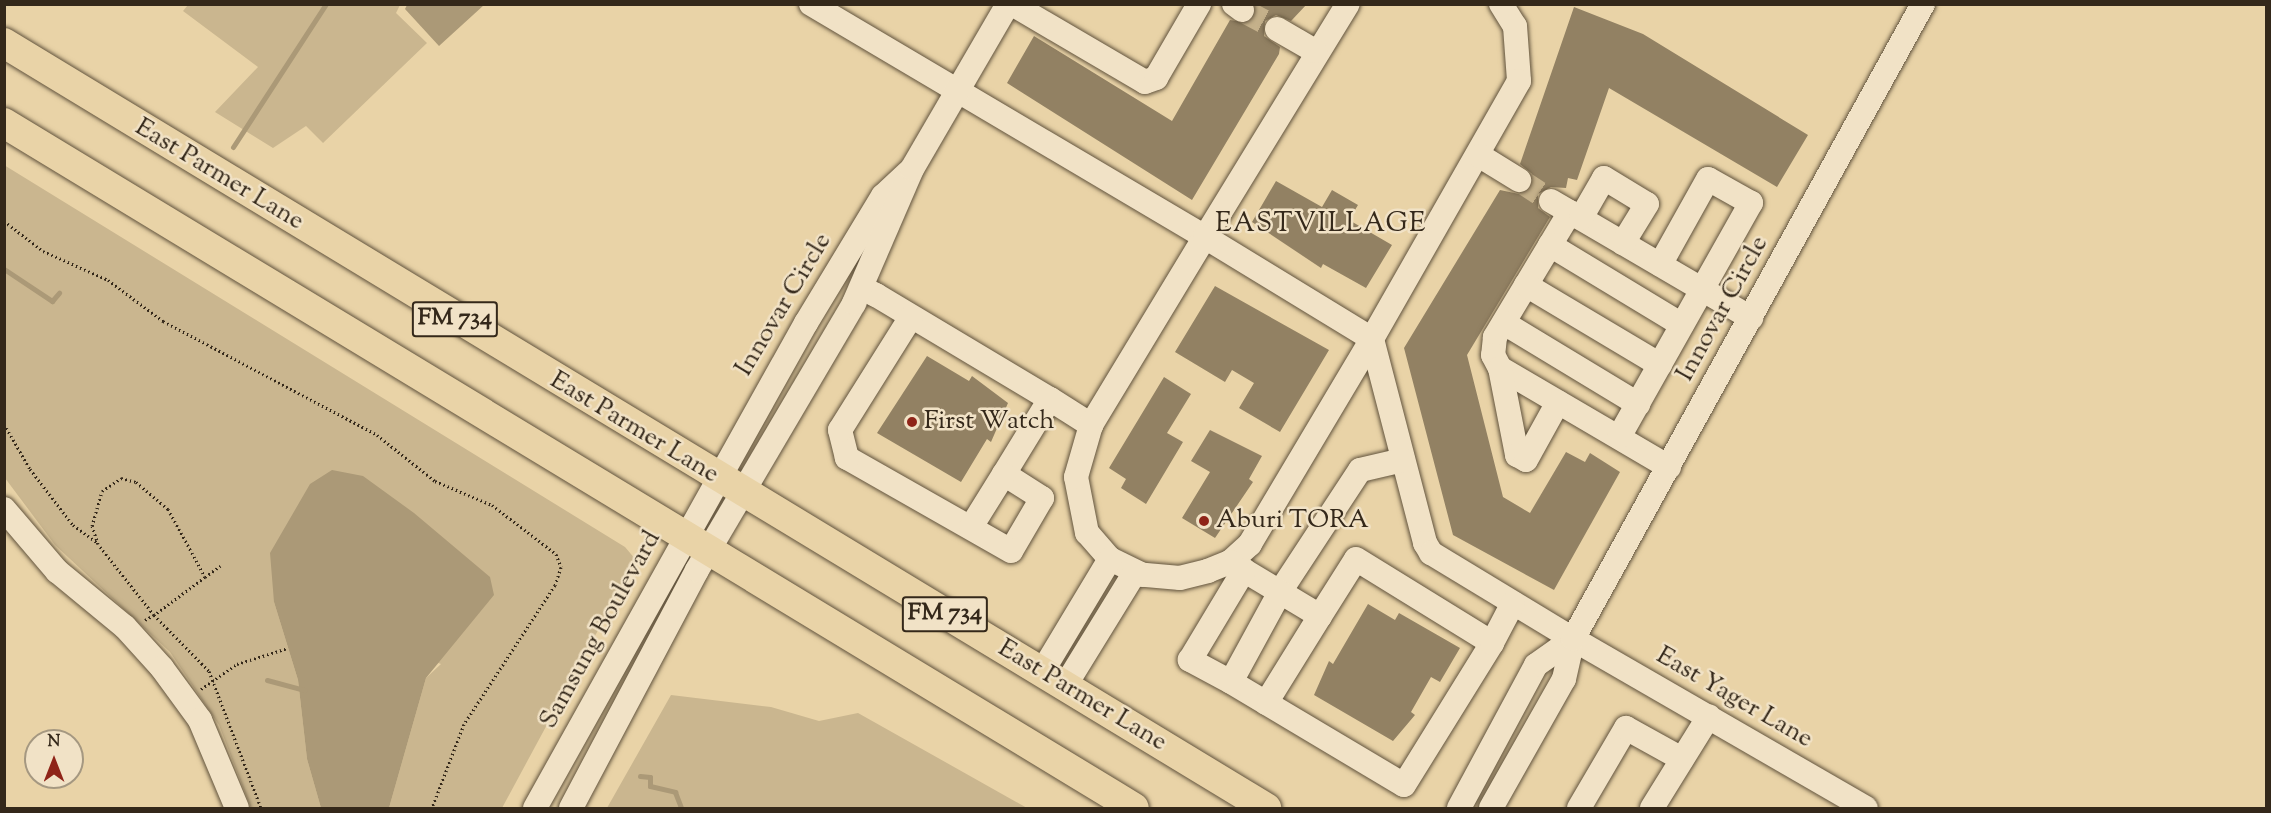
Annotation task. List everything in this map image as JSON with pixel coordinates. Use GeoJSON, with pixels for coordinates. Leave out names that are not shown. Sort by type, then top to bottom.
{"type":"FeatureCollection","features":[{"type":"Feature","properties":{"kind":"main road","name":"East Parmer Lane"},"geometry":{"type":"LineString","coordinates":[[4,43],[716,478],[1266,808]]}},
{"type":"Feature","properties":{"kind":"main road","name":"FM 734"},"geometry":{"type":"LineString","coordinates":[[4,123],[711,549],[1134,808]]}},
{"type":"Feature","properties":{"kind":"street"},"geometry":{"type":"LineString","coordinates":[[811,4],[1205,237],[1372,339]]}},
{"type":"Feature","properties":{"kind":"street"},"geometry":{"type":"LineString","coordinates":[[1010,4],[1145,82],[1156,78],[1199,4]]}},
{"type":"Feature","properties":{"kind":"street","name":"Innovar Circle"},"geometry":{"type":"LineString","coordinates":[[742,493],[862,288],[912,169],[956,91],[1010,4]]}},
{"type":"Feature","properties":{"kind":"street"},"geometry":{"type":"LineString","coordinates":[[1320,616],[1237,566],[1180,578],[1135,572],[1110,559],[1088,533],[1079,506],[1079,453],[1091,425],[1315,51],[1348,4]]}},
{"type":"Feature","properties":{"kind":"street"},"geometry":{"type":"LineString","coordinates":[[1501,4],[1515,26],[1519,81],[1480,156],[1237,566],[1190,660],[1404,785],[1492,643],[1513,603]]}},
{"type":"Feature","properties":{"kind":"street","name":"Innovar Circle"},"geometry":{"type":"LineString","coordinates":[[1491,808],[1564,680],[1573,639],[1670,467],[1923,4]]}},
{"type":"Feature","properties":{"kind":"street"},"geometry":{"type":"LineString","coordinates":[[1277,29],[1315,51]]}},
{"type":"Feature","properties":{"kind":"street"},"geometry":{"type":"LineString","coordinates":[[1480,156],[1519,180]]}},
{"type":"Feature","properties":{"kind":"street","name":"Innovar Circle"},"geometry":{"type":"LineString","coordinates":[[716,478],[883,196],[912,169]]}},
{"type":"Feature","properties":{"kind":"street"},"geometry":{"type":"LineString","coordinates":[[1558,402],[1526,460],[1517,455],[1500,368],[1492,345],[1567,211],[1604,178],[1647,204],[1623,243]]}},
{"type":"Feature","properties":{"kind":"street"},"geometry":{"type":"LineString","coordinates":[[1619,437],[1751,203],[1708,179],[1660,265]]}},
{"type":"Feature","properties":{"kind":"street"},"geometry":{"type":"LineString","coordinates":[[1567,211],[1751,318]]}},
{"type":"Feature","properties":{"kind":"street"},"geometry":{"type":"LineString","coordinates":[[1550,245],[1682,325]]}},
{"type":"Feature","properties":{"kind":"street"},"geometry":{"type":"LineString","coordinates":[[1526,285],[1660,365]]}},
{"type":"Feature","properties":{"kind":"street"},"geometry":{"type":"LineString","coordinates":[[862,288],[1091,425]]}},
{"type":"Feature","properties":{"kind":"street"},"geometry":{"type":"LineString","coordinates":[[910,316],[840,430],[847,458],[1011,551],[1042,498],[1004,474]]}},
{"type":"Feature","properties":{"kind":"street"},"geometry":{"type":"LineString","coordinates":[[1504,322],[1638,404]]}},
{"type":"Feature","properties":{"kind":"street","name":"East Yager Lane"},"geometry":{"type":"LineString","coordinates":[[1372,339],[1403,460],[1431,553],[1573,639],[1866,808]]}},
{"type":"Feature","properties":{"kind":"street"},"geometry":{"type":"LineString","coordinates":[[1500,368],[1670,467]]}},
{"type":"Feature","properties":{"kind":"street"},"geometry":{"type":"LineString","coordinates":[[971,527],[1050,399]]}},
{"type":"Feature","properties":{"kind":"street"},"geometry":{"type":"LineString","coordinates":[[1231,682],[1280,592],[1360,470],[1403,460]]}},
{"type":"Feature","properties":{"kind":"street","name":"Samsung Boulevard"},"geometry":{"type":"LineString","coordinates":[[535,808],[716,478]]}},
{"type":"Feature","properties":{"kind":"street"},"geometry":{"type":"LineString","coordinates":[[571,808],[742,493]]}},
{"type":"Feature","properties":{"kind":"street"},"geometry":{"type":"LineString","coordinates":[[4,509],[57,571],[125,627],[162,668],[200,720],[237,808]]}},
{"type":"Feature","properties":{"kind":"street"},"geometry":{"type":"LineString","coordinates":[[1053,679],[1110,559]]}},
{"type":"Feature","properties":{"kind":"street"},"geometry":{"type":"LineString","coordinates":[[1266,703],[1356,559],[1492,643]]}},
{"type":"Feature","properties":{"kind":"street"},"geometry":{"type":"LineString","coordinates":[[1053,679],[1135,572]]}},
{"type":"Feature","properties":{"kind":"street","name":"Innovar Circle"},"geometry":{"type":"LineString","coordinates":[[1459,808],[1536,665],[1573,639]]}},
{"type":"Feature","properties":{"kind":"street"},"geometry":{"type":"LineString","coordinates":[[1652,808],[1708,716]]}},
{"type":"Feature","properties":{"kind":"street"},"geometry":{"type":"LineString","coordinates":[[1579,808],[1626,728],[1682,759]]}},
{"type":"Feature","properties":{"kind":"path"},"geometry":{"type":"LineString","coordinates":[[4,221],[43,251],[108,280],[163,321],[376,435],[435,481],[492,505],[556,554],[561,567],[555,585],[464,724],[432,808]]}},
{"type":"Feature","properties":{"kind":"path"},"geometry":{"type":"LineString","coordinates":[[4,424],[30,469],[73,525],[98,544],[154,615]]}},
{"type":"Feature","properties":{"kind":"path"},"geometry":{"type":"LineString","coordinates":[[98,544],[92,526],[102,491],[121,478],[136,482],[168,509],[205,577]]}},
{"type":"Feature","properties":{"kind":"path"},"geometry":{"type":"LineString","coordinates":[[141,622],[154,615],[220,566]]}},
{"type":"Feature","properties":{"kind":"path"},"geometry":{"type":"LineString","coordinates":[[197,692],[237,664],[288,648]]}},
{"type":"Feature","properties":{"kind":"shaded area"},"geometry":{"type":"Polygon","coordinates":[[[407,4],[484,5],[439,46],[405,9],[407,4]]]}},
{"type":"Feature","properties":{"kind":"shaded area"},"geometry":{"type":"Polygon","coordinates":[[[188,5],[400,5],[396,13],[427,43],[323,143],[306,126],[273,148],[215,112],[258,67],[183,11],[188,5]]]}},
{"type":"Feature","properties":{"kind":"shaded area"},"geometry":{"type":"Polygon","coordinates":[[[4,165],[625,547],[636,560],[502,808],[389,808],[426,678],[441,664],[274,602],[298,680],[307,759],[321,808],[251,808],[219,725],[170,652],[55,545],[5,478],[4,165]]]}},
{"type":"Feature","properties":{"kind":"shaded area"},"geometry":{"type":"Polygon","coordinates":[[[332,470],[363,476],[414,513],[490,577],[494,595],[426,678],[389,808],[321,808],[307,759],[298,680],[274,602],[270,553],[310,484],[332,470]]]}},
{"type":"Feature","properties":{"kind":"shaded area"},"geometry":{"type":"Polygon","coordinates":[[[671,695],[771,707],[819,721],[858,713],[1027,808],[607,808],[671,695]]]}},
{"type":"Feature","properties":{"kind":"building"},"geometry":{"type":"Polygon","coordinates":[[[1255,4],[1307,4],[1291,21],[1276,15],[1265,21],[1264,36],[1280,47],[1279,54],[1192,200],[1007,83],[1034,36],[1172,121],[1230,20],[1248,23],[1255,4]]]}},
{"type":"Feature","properties":{"kind":"building"},"geometry":{"type":"Polygon","coordinates":[[[1574,7],[1643,34],[1808,135],[1777,187],[1609,88],[1577,180],[1568,178],[1566,188],[1551,187],[1538,194],[1538,208],[1550,217],[1467,355],[1503,497],[1530,513],[1566,452],[1585,462],[1590,453],[1620,472],[1554,590],[1453,535],[1404,348],[1500,190],[1519,194],[1531,187],[1532,174],[1520,164],[1574,7]]]}},
{"type":"Feature","properties":{"kind":"building"},"geometry":{"type":"Polygon","coordinates":[[[1276,181],[1322,207],[1332,190],[1358,205],[1349,220],[1392,245],[1366,288],[1323,264],[1321,268],[1252,222],[1276,181]]]}},
{"type":"Feature","properties":{"kind":"building"},"geometry":{"type":"Polygon","coordinates":[[[1215,286],[1329,350],[1280,432],[1239,408],[1254,383],[1232,370],[1225,382],[1175,352],[1215,286]]]}},
{"type":"Feature","properties":{"kind":"building"},"geometry":{"type":"Polygon","coordinates":[[[927,356],[969,381],[972,376],[1008,403],[991,442],[987,439],[961,482],[877,433],[927,356]]]}},
{"type":"Feature","properties":{"kind":"building"},"geometry":{"type":"Polygon","coordinates":[[[1164,377],[1191,394],[1167,433],[1183,442],[1146,504],[1121,488],[1126,479],[1109,468],[1164,377]]]}},
{"type":"Feature","properties":{"kind":"building"},"geometry":{"type":"Polygon","coordinates":[[[1210,430],[1262,456],[1249,479],[1253,482],[1215,538],[1182,518],[1210,472],[1191,461],[1210,430]]]}},
{"type":"Feature","properties":{"kind":"building"},"geometry":{"type":"Polygon","coordinates":[[[1368,604],[1395,620],[1399,613],[1460,648],[1440,682],[1431,677],[1411,712],[1415,715],[1393,741],[1314,695],[1329,661],[1333,664],[1368,604]]]}},
{"type":"Feature","properties":{"kind":"waterway"},"geometry":{"type":"LineString","coordinates":[[233,147],[326,4]]}},
{"type":"Feature","properties":{"kind":"waterway"},"geometry":{"type":"LineString","coordinates":[[4,269],[52,301],[59,293]]}},
{"type":"Feature","properties":{"kind":"waterway"},"geometry":{"type":"LineString","coordinates":[[267,680],[305,690]]}},
{"type":"Feature","properties":{"kind":"waterway"},"geometry":{"type":"LineString","coordinates":[[640,776],[650,777],[650,786],[675,792],[681,808]]}},
{"type":"Feature","properties":{"kind":"tunnel"},"geometry":{"type":"LineString","coordinates":[[1242,10],[1277,29]]}},
{"type":"Feature","properties":{"kind":"tunnel"},"geometry":{"type":"LineString","coordinates":[[1519,180],[1551,201]]}},
{"type":"Feature","properties":{"kind":"place","name":"First Watch"},"geometry":{"type":"Point","coordinates":[912,422]}},
{"type":"Feature","properties":{"kind":"place","name":"Aburi TORA"},"geometry":{"type":"Point","coordinates":[1204,521]}},
{"type":"Feature","properties":{"kind":"district","name":"EASTVILLAGE"},"geometry":{"type":"Point","coordinates":[1321,225]}}]}
